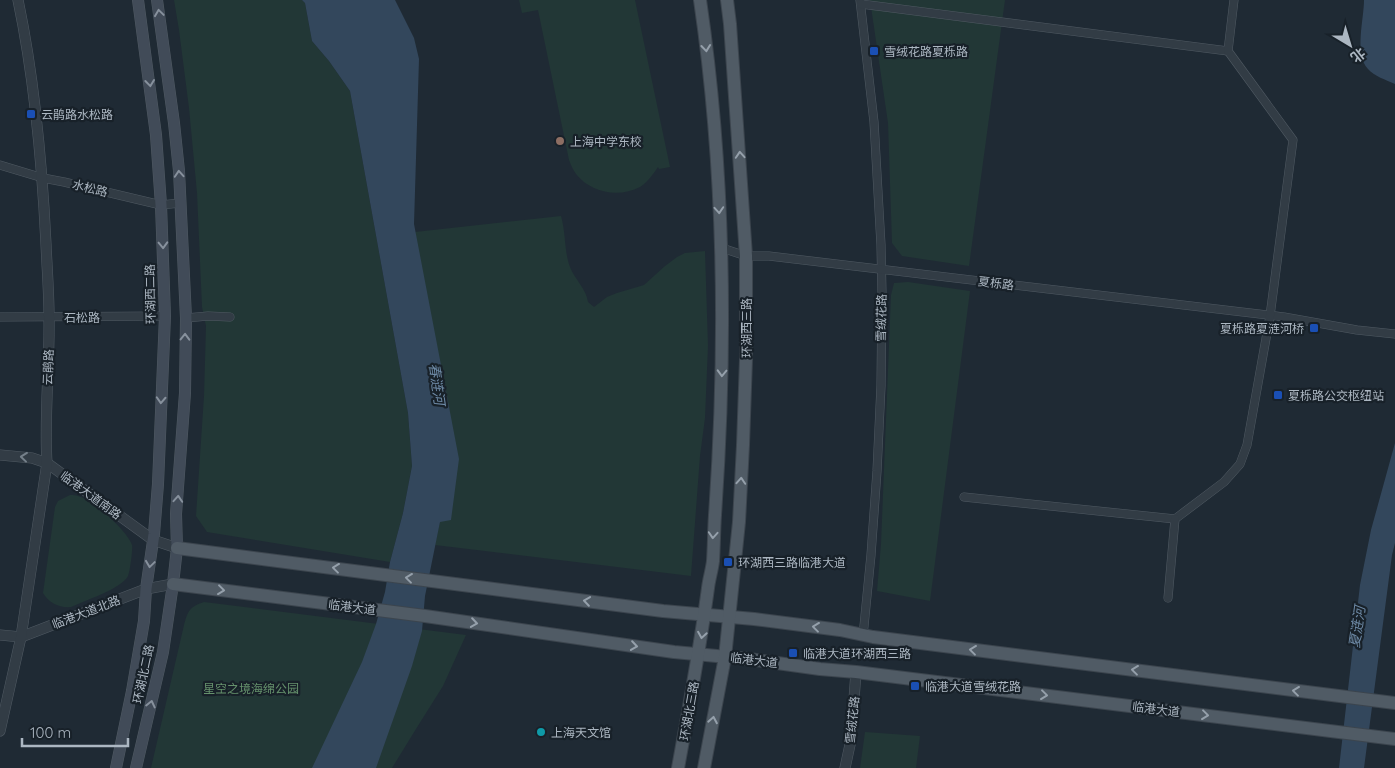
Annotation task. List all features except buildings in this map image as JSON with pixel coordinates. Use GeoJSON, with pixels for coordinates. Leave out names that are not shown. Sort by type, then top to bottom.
{"type":"FeatureCollection","features":[{"type":"Feature","properties":{"kind":"main road","name":"环湖西二路"},"geometry":{"type":"LineString","coordinates":[[138,0],[156,135],[165,316],[158,484],[146,588]]}},
{"type":"Feature","properties":{"kind":"main road"},"geometry":{"type":"LineString","coordinates":[[157,0],[174,123],[186,318],[185,393],[176,514],[177,548],[173,584]]}},
{"type":"Feature","properties":{"kind":"main road","name":"环湖西三路"},"geometry":{"type":"LineString","coordinates":[[699,655],[713,561],[723,356],[722,248],[714,116],[700,0]]}},
{"type":"Feature","properties":{"kind":"main road","name":"环湖西三路"},"geometry":{"type":"LineString","coordinates":[[725,657],[738,522],[746,359],[746,256],[727,0]]}},
{"type":"Feature","properties":{"kind":"main road"},"geometry":{"type":"LineString","coordinates":[[177,548],[662,612],[729,617],[840,630],[864,636],[1395,703]]}},
{"type":"Feature","properties":{"kind":"main road","name":"环湖北二路"},"geometry":{"type":"LineString","coordinates":[[136,768],[163,652],[173,584]]}},
{"type":"Feature","properties":{"kind":"main road","name":"临港大道"},"geometry":{"type":"LineString","coordinates":[[173,584],[425,616],[699,655],[856,672],[1395,739]]}},
{"type":"Feature","properties":{"kind":"main road","name":"环湖北二路"},"geometry":{"type":"LineString","coordinates":[[116,768],[144,621],[146,588]]}},
{"type":"Feature","properties":{"kind":"main road","name":"环湖北三路"},"geometry":{"type":"LineString","coordinates":[[678,768],[699,655]]}},
{"type":"Feature","properties":{"kind":"main road","name":"环湖北三路"},"geometry":{"type":"LineString","coordinates":[[704,768],[725,657]]}},
{"type":"Feature","properties":{"kind":"street","name":"云鹃路"},"geometry":{"type":"LineString","coordinates":[[0,731],[21,638],[47,463],[49,317],[43,178],[37,114],[25,30],[18,0]]}},
{"type":"Feature","properties":{"kind":"street"},"geometry":{"type":"LineString","coordinates":[[964,497],[1175,519],[1224,482],[1240,464],[1247,445],[1270,316],[1293,140],[1228,51],[1234,0]]}},
{"type":"Feature","properties":{"kind":"street"},"geometry":{"type":"LineString","coordinates":[[860,2],[1228,51]]}},
{"type":"Feature","properties":{"kind":"street","name":"雪绒花路"},"geometry":{"type":"LineString","coordinates":[[860,2],[874,122],[881,270],[881,386],[877,471],[864,636]]}},
{"type":"Feature","properties":{"kind":"street","name":"水松路"},"geometry":{"type":"LineString","coordinates":[[0,165],[43,178],[161,206],[180,203]]}},
{"type":"Feature","properties":{"kind":"street","name":"夏栎路"},"geometry":{"type":"LineString","coordinates":[[722,248],[746,256],[769,256],[1270,316],[1395,334]]}},
{"type":"Feature","properties":{"kind":"street","name":"石松路"},"geometry":{"type":"LineString","coordinates":[[0,317],[165,316]]}},
{"type":"Feature","properties":{"kind":"street"},"geometry":{"type":"LineString","coordinates":[[186,318],[230,317]]}},
{"type":"Feature","properties":{"kind":"street","name":"临港大道南路"},"geometry":{"type":"LineString","coordinates":[[0,455],[32,458],[47,463],[153,540],[177,548]]}},
{"type":"Feature","properties":{"kind":"street"},"geometry":{"type":"LineString","coordinates":[[1168,598],[1175,519]]}},
{"type":"Feature","properties":{"kind":"street","name":"临港大道北路"},"geometry":{"type":"LineString","coordinates":[[0,635],[21,638],[146,588],[173,584]]}},
{"type":"Feature","properties":{"kind":"street","name":"雪绒花路"},"geometry":{"type":"LineString","coordinates":[[845,768],[851,740],[856,672]]}},
{"type":"Feature","properties":{"kind":"green space"},"geometry":{"type":"Polygon","coordinates":[[[174,0],[302,0],[305,3],[312,41],[350,91],[408,413],[412,466],[403,513],[390,562],[207,532],[196,516],[204,396],[206,326],[202,307],[197,193],[189,108],[174,0]]]}},
{"type":"Feature","properties":{"kind":"green space"},"geometry":{"type":"Polygon","coordinates":[[[519,0],[635,0],[670,167],[659,169],[658,167],[640,187],[614,193],[589,186],[576,174],[569,160],[538,10],[522,13],[519,0]]]}},
{"type":"Feature","properties":{"kind":"green space"},"geometry":{"type":"Polygon","coordinates":[[[870,0],[1005,0],[969,266],[902,256],[892,243],[888,123],[870,0]]]}},
{"type":"Feature","properties":{"kind":"green space"},"geometry":{"type":"Polygon","coordinates":[[[561,216],[570,267],[585,292],[588,302],[594,307],[607,297],[644,285],[677,257],[685,253],[705,251],[708,346],[705,418],[700,456],[691,576],[435,545],[440,521],[415,232],[561,216]]]}},
{"type":"Feature","properties":{"kind":"green space"},"geometry":{"type":"Polygon","coordinates":[[[908,282],[970,291],[930,601],[877,591],[881,544],[891,295],[894,283],[908,282]]]}},
{"type":"Feature","properties":{"kind":"green space"},"geometry":{"type":"Polygon","coordinates":[[[70,495],[92,503],[108,516],[129,539],[132,547],[129,573],[124,581],[102,594],[67,607],[58,606],[51,602],[43,593],[55,507],[58,501],[70,495]]]}},
{"type":"Feature","properties":{"kind":"green space","name":"星空之境海绵公园"},"geometry":{"type":"Polygon","coordinates":[[[204,602],[466,635],[443,686],[392,768],[151,768],[185,620],[192,608],[204,602]]]}},
{"type":"Feature","properties":{"kind":"green space"},"geometry":{"type":"Polygon","coordinates":[[[865,732],[920,736],[916,768],[860,768],[865,732]]]}},
{"type":"Feature","properties":{"kind":"water","name":"春涟河"},"geometry":{"type":"Polygon","coordinates":[[[302,0],[395,0],[414,38],[419,59],[414,224],[459,459],[451,520],[440,522],[425,596],[422,631],[412,666],[376,768],[312,768],[362,662],[385,592],[412,466],[408,413],[350,91],[312,41],[305,3],[302,0]]]}},
{"type":"Feature","properties":{"kind":"water"},"geometry":{"type":"Polygon","coordinates":[[[1364,0],[1395,0],[1395,84],[1373,74],[1364,63],[1361,55],[1364,0]]]}},
{"type":"Feature","properties":{"kind":"water","name":"夏涟河"},"geometry":{"type":"Polygon","coordinates":[[[1395,443],[1395,543],[1364,768],[1339,768],[1360,585],[1371,530],[1395,443]]]}},
{"type":"Feature","properties":{"kind":"place","name":"雪绒花路夏栎路"},"geometry":{"type":"Point","coordinates":[874,51]}},
{"type":"Feature","properties":{"kind":"place","name":"云鹃路水松路"},"geometry":{"type":"Point","coordinates":[31,114]}},
{"type":"Feature","properties":{"kind":"place","name":"上海中学东校"},"geometry":{"type":"Point","coordinates":[560,141]}},
{"type":"Feature","properties":{"kind":"place","name":"夏栎路夏涟河桥"},"geometry":{"type":"Point","coordinates":[1314,328]}},
{"type":"Feature","properties":{"kind":"place","name":"夏栎路公交枢纽站"},"geometry":{"type":"Point","coordinates":[1278,395]}},
{"type":"Feature","properties":{"kind":"place","name":"环湖西三路临港大道"},"geometry":{"type":"Point","coordinates":[728,562]}},
{"type":"Feature","properties":{"kind":"place","name":"临港大道环湖西三路"},"geometry":{"type":"Point","coordinates":[793,653]}},
{"type":"Feature","properties":{"kind":"place","name":"临港大道雪绒花路"},"geometry":{"type":"Point","coordinates":[915,686]}},
{"type":"Feature","properties":{"kind":"place","name":"上海天文馆"},"geometry":{"type":"Point","coordinates":[541,732]}}]}
